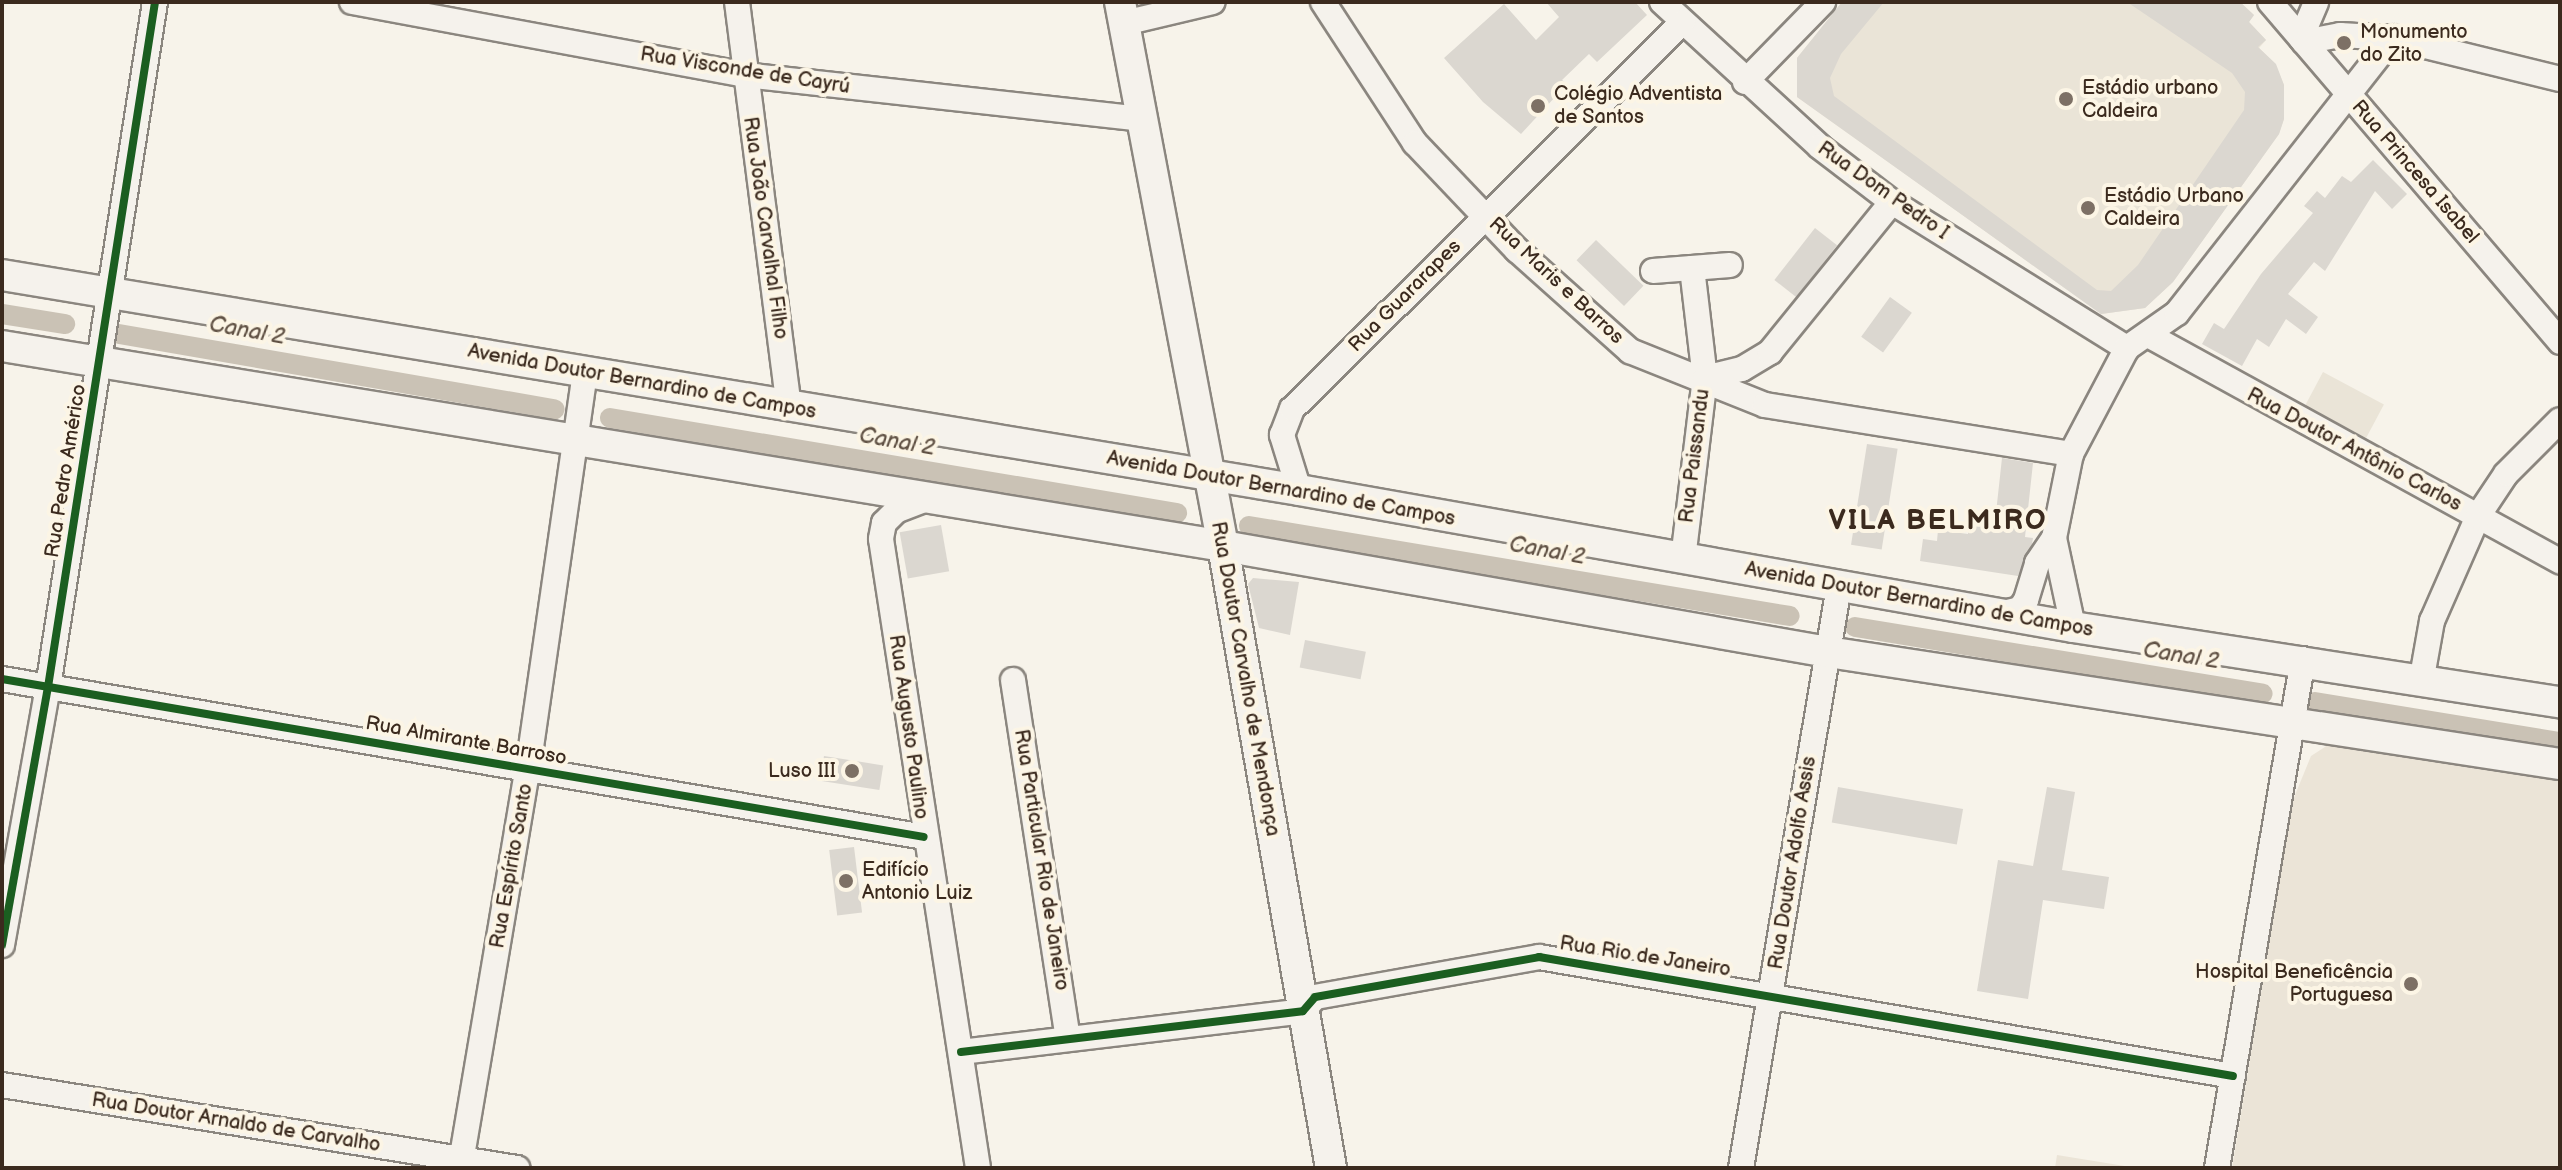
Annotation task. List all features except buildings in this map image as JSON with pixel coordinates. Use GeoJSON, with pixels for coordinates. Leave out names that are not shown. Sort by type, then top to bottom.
{"type":"FeatureCollection","features":[{"type":"Feature","properties":{"kind":"main road","name":"Rua Doutor Carvalho de Mendonça"},"geometry":{"type":"LineString","coordinates":[[1122,12],[1223,546],[1331,1168]]}},
{"type":"Feature","properties":{"kind":"main road","name":"Avenida Doutor Bernardino de Campos"},"geometry":{"type":"LineString","coordinates":[[2,275],[1299,490],[2073,627],[2422,677],[2560,702]]}},
{"type":"Feature","properties":{"kind":"main road"},"geometry":{"type":"LineString","coordinates":[[2,346],[580,439],[924,500],[1223,546],[1828,652],[2560,764]]}},
{"type":"Feature","properties":{"kind":"street","name":"Rua Pedro Américo"},"geometry":{"type":"LineString","coordinates":[[2,945],[48,687],[155,2]]}},
{"type":"Feature","properties":{"kind":"street","name":"Rua Visconde de Cayrú"},"geometry":{"type":"LineString","coordinates":[[352,2],[744,75],[1141,119]]}},
{"type":"Feature","properties":{"kind":"street","name":"Rua João Carvalhal Filho"},"geometry":{"type":"LineString","coordinates":[[737,2],[789,407]]}},
{"type":"Feature","properties":{"kind":"street"},"geometry":{"type":"LineString","coordinates":[[1122,12],[1213,2]]}},
{"type":"Feature","properties":{"kind":"street","name":"Rua Maris e Barros"},"geometry":{"type":"LineString","coordinates":[[1323,2],[1415,143],[1608,335],[1630,351],[1705,378],[1765,405],[2071,454]]}},
{"type":"Feature","properties":{"kind":"street","name":"Rua Dom Pedro I"},"geometry":{"type":"LineString","coordinates":[[1662,2],[1745,82],[1892,202],[2127,348]]}},
{"type":"Feature","properties":{"kind":"street"},"geometry":{"type":"LineString","coordinates":[[1745,82],[1823,2]]}},
{"type":"Feature","properties":{"kind":"street","name":"Rua Princesa Isabel"},"geometry":{"type":"LineString","coordinates":[[2270,2],[2560,342]]}},
{"type":"Feature","properties":{"kind":"street"},"geometry":{"type":"LineString","coordinates":[[2316,2],[2302,40],[2351,35],[2393,38],[2560,79]]}},
{"type":"Feature","properties":{"kind":"street","name":"Rua Guararapes"},"geometry":{"type":"LineString","coordinates":[[1299,490],[1282,435],[1292,409],[1683,22]]}},
{"type":"Feature","properties":{"kind":"street"},"geometry":{"type":"LineString","coordinates":[[1999,614],[2020,609],[2026,600],[2037,563],[2054,538],[2071,454],[2127,348],[2150,336],[2177,313],[2393,38]]}},
{"type":"Feature","properties":{"kind":"street","name":"Rua Paissandu"},"geometry":{"type":"LineString","coordinates":[[1683,559],[1705,378],[1742,369],[1770,352],[1892,202]]}},
{"type":"Feature","properties":{"kind":"street"},"geometry":{"type":"LineString","coordinates":[[1653,271],[1730,265]]}},
{"type":"Feature","properties":{"kind":"street"},"geometry":{"type":"LineString","coordinates":[[1692,268],[1705,378]]}},
{"type":"Feature","properties":{"kind":"street","name":"Rua Doutor Antônio Carlos"},"geometry":{"type":"LineString","coordinates":[[2150,336],[2560,561]]}},
{"type":"Feature","properties":{"kind":"street","name":"Rua Espírito Santo"},"geometry":{"type":"LineString","coordinates":[[461,1163],[580,439],[585,372]]}},
{"type":"Feature","properties":{"kind":"street"},"geometry":{"type":"LineString","coordinates":[[2422,677],[2432,621],[2478,516],[2506,474],[2560,420]]}},
{"type":"Feature","properties":{"kind":"street","name":"Rua Augusto Paulino"},"geometry":{"type":"LineString","coordinates":[[924,500],[896,511],[884,523],[881,539],[924,837],[978,1168]]}},
{"type":"Feature","properties":{"kind":"street"},"geometry":{"type":"LineString","coordinates":[[2054,538],[2073,627]]}},
{"type":"Feature","properties":{"kind":"street","name":"Rua Doutor Adolfo Assis"},"geometry":{"type":"LineString","coordinates":[[1741,1168],[1839,586]]}},
{"type":"Feature","properties":{"kind":"street"},"geometry":{"type":"LineString","coordinates":[[2217,1168],[2303,659]]}},
{"type":"Feature","properties":{"kind":"street","name":"Rua Almirante Barroso"},"geometry":{"type":"LineString","coordinates":[[2,679],[924,837]]}},
{"type":"Feature","properties":{"kind":"street","name":"Rua Particular Rio de Janeiro"},"geometry":{"type":"LineString","coordinates":[[1013,680],[1068,1039]]}},
{"type":"Feature","properties":{"kind":"street","name":"Rua Rio de Janeiro"},"geometry":{"type":"LineString","coordinates":[[961,1052],[1303,1011],[1315,997],[1539,957],[1772,993],[2233,1076]]}},
{"type":"Feature","properties":{"kind":"street","name":"Rua Doutor Arnaldo de Carvalho"},"geometry":{"type":"LineString","coordinates":[[2,1085],[461,1163],[517,1168]]}},
{"type":"Feature","properties":{"kind":"shaded area","name":"Estádio Urbano Caldeira"},"geometry":{"type":"Polygon","coordinates":[[[1842,2],[2240,2],[2254,15],[2249,22],[2266,40],[2259,48],[2275,64],[2284,85],[2284,119],[2279,134],[2173,282],[2145,308],[2101,314],[1797,97],[1797,58],[1842,2]]]}},
{"type":"Feature","properties":{"kind":"shaded area"},"geometry":{"type":"Polygon","coordinates":[[[2323,372],[2384,404],[2366,438],[2305,406],[2323,372]]]}},
{"type":"Feature","properties":{"kind":"shaded area","name":"Hospital Beneficência Portuguesa"},"geometry":{"type":"Polygon","coordinates":[[[2350,742],[2560,776],[2560,1168],[2232,1168],[2293,800],[2311,756],[2328,745],[2350,742]]]}},
{"type":"Feature","properties":{"kind":"shaded area"},"geometry":{"type":"Polygon","coordinates":[[[2057,1155],[2137,1168],[2055,1168],[2057,1155]]]}},
{"type":"Feature","properties":{"kind":"waterway","name":"Canal 2"},"geometry":{"type":"LineString","coordinates":[[2,314],[65,324]]}},
{"type":"Feature","properties":{"kind":"waterway","name":"Canal 2"},"geometry":{"type":"LineString","coordinates":[[119,334],[555,409]]}},
{"type":"Feature","properties":{"kind":"waterway","name":"Canal 2"},"geometry":{"type":"LineString","coordinates":[[610,418],[1177,513]]}},
{"type":"Feature","properties":{"kind":"waterway","name":"Canal 2"},"geometry":{"type":"LineString","coordinates":[[1249,526],[1790,616]]}},
{"type":"Feature","properties":{"kind":"waterway","name":"Canal 2"},"geometry":{"type":"LineString","coordinates":[[1855,627],[2263,694]]}},
{"type":"Feature","properties":{"kind":"waterway","name":"Canal 2"},"geometry":{"type":"LineString","coordinates":[[2315,702],[2560,742]]}},
{"type":"Feature","properties":{"kind":"cycle path"},"geometry":{"type":"LineString","coordinates":[[2,945],[48,687],[155,2]]}},
{"type":"Feature","properties":{"kind":"cycle path"},"geometry":{"type":"LineString","coordinates":[[2,679],[924,837]]}},
{"type":"Feature","properties":{"kind":"cycle path"},"geometry":{"type":"LineString","coordinates":[[961,1052],[1303,1011],[1315,997],[1539,957],[2233,1076]]}},
{"type":"Feature","properties":{"kind":"place","name":"Monumento do Zito"},"geometry":{"type":"Point","coordinates":[2344,43]}},
{"type":"Feature","properties":{"kind":"place","name":"Estádio urbano Caldeira"},"geometry":{"type":"Point","coordinates":[2066,99]}},
{"type":"Feature","properties":{"kind":"place","name":"Colégio Adventista de Santos"},"geometry":{"type":"Point","coordinates":[1538,106]}},
{"type":"Feature","properties":{"kind":"place","name":"Estádio Urbano Caldeira"},"geometry":{"type":"Point","coordinates":[2088,208]}},
{"type":"Feature","properties":{"kind":"place","name":"Luso III"},"geometry":{"type":"Point","coordinates":[852,771]}},
{"type":"Feature","properties":{"kind":"place","name":"Edifício Antonio Luiz"},"geometry":{"type":"Point","coordinates":[846,881]}},
{"type":"Feature","properties":{"kind":"place","name":"Hospital Beneficência Portuguesa"},"geometry":{"type":"Point","coordinates":[2411,984]}},
{"type":"Feature","properties":{"kind":"district","name":"VILA BELMIRO"},"geometry":{"type":"Point","coordinates":[1938,521]}}]}
